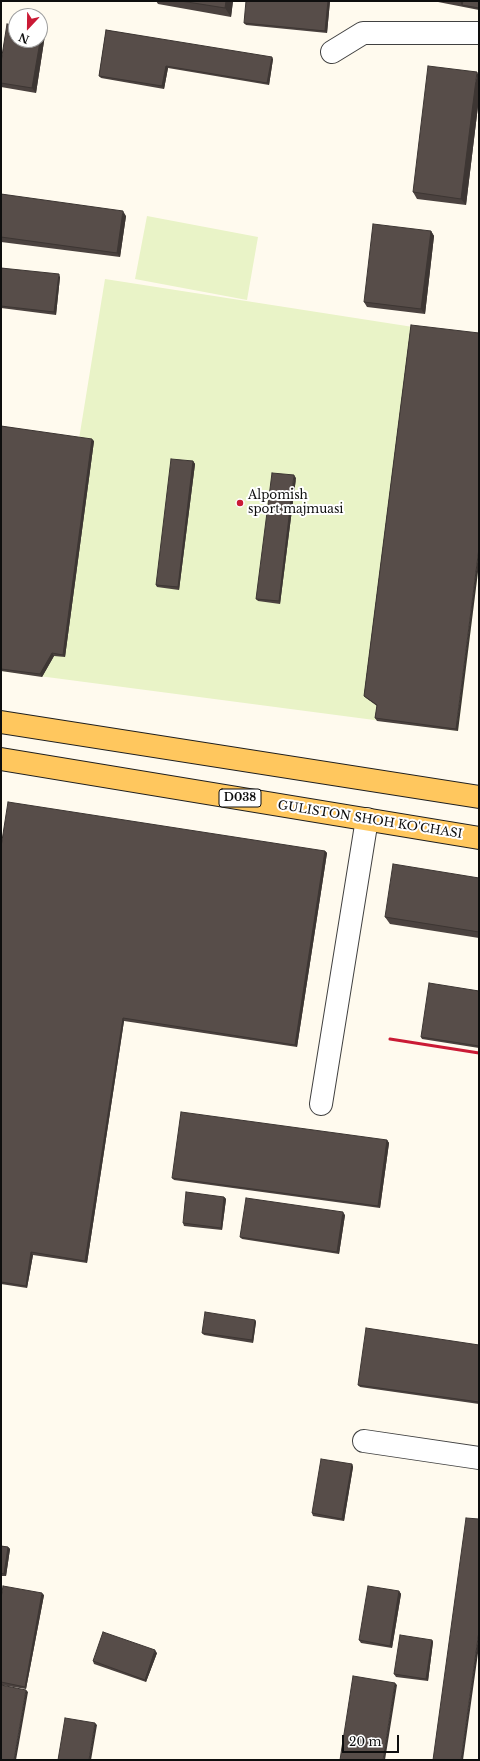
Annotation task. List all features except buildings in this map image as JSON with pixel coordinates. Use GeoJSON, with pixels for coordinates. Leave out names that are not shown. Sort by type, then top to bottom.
{"type":"FeatureCollection","features":[{"type":"Feature","properties":{"kind":"main road"},"geometry":{"type":"LineString","coordinates":[[1,722],[479,797]]}},
{"type":"Feature","properties":{"kind":"main road","name":"GULISTON SHOH KO'CHASI"},"geometry":{"type":"LineString","coordinates":[[1,759],[479,838]]}},
{"type":"Feature","properties":{"kind":"street"},"geometry":{"type":"LineString","coordinates":[[332,52],[363,33],[479,33]]}},
{"type":"Feature","properties":{"kind":"street"},"geometry":{"type":"LineString","coordinates":[[321,1104],[367,819]]}},
{"type":"Feature","properties":{"kind":"street"},"geometry":{"type":"LineString","coordinates":[[364,1441],[479,1458]]}},
{"type":"Feature","properties":{"kind":"green space"},"geometry":{"type":"Polygon","coordinates":[[[147,216],[258,237],[247,300],[135,279],[147,216]]]}},
{"type":"Feature","properties":{"kind":"green space","name":"Alpomish sport majmuasi"},"geometry":{"type":"Polygon","coordinates":[[[105,279],[479,336],[479,564],[458,731],[1,671],[1,441],[79,439],[105,279]]]}},
{"type":"Feature","properties":{"kind":"railway"},"geometry":{"type":"LineString","coordinates":[[390,1039],[479,1053]]}},
{"type":"Feature","properties":{"kind":"place","name":"Alpomish sport majmuasi"},"geometry":{"type":"Point","coordinates":[240,503]}}]}
